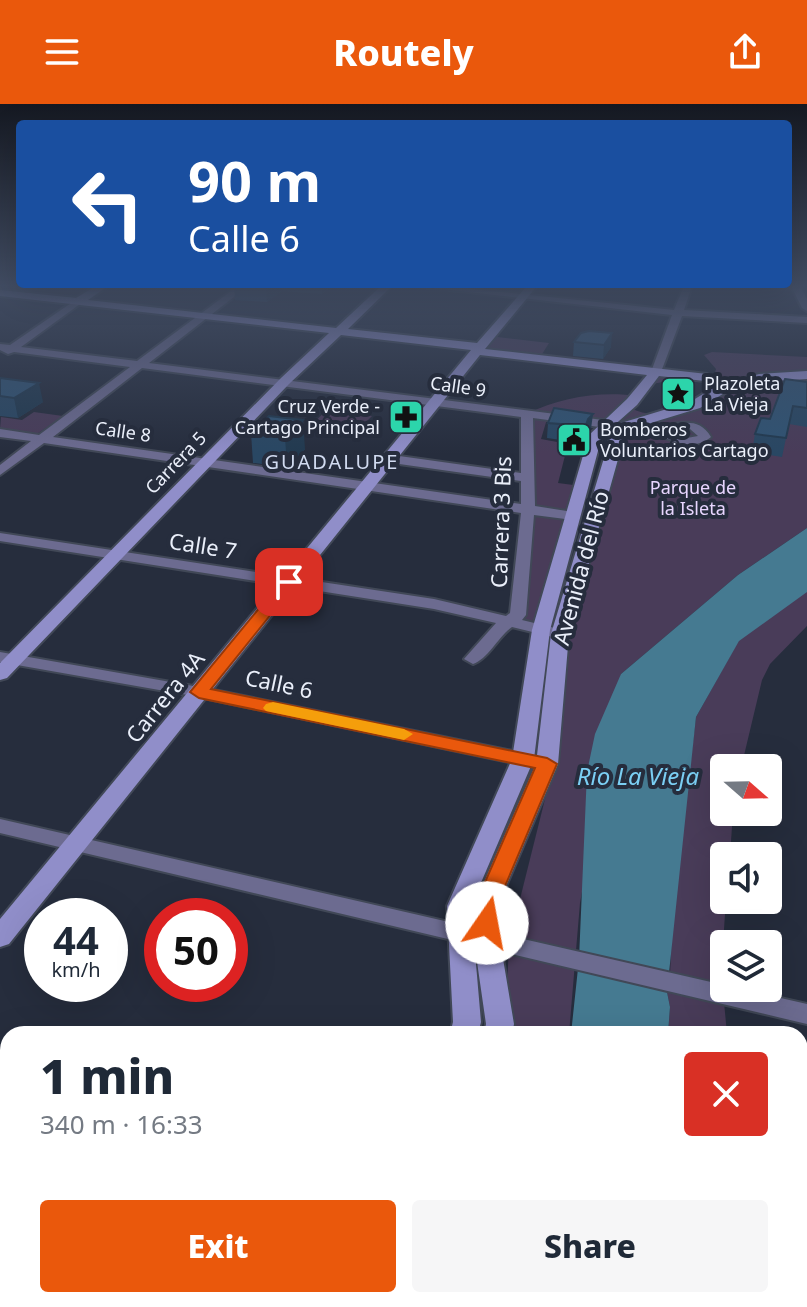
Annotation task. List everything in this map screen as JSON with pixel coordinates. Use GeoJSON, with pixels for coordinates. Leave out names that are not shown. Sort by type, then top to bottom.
{"type":"FeatureCollection","features":[{"type":"Feature","properties":{"kind":"main road","name":"Carrera 5"},"geometry":{"type":"LineString","coordinates":[[0,674],[7,659],[326,342]]}},
{"type":"Feature","properties":{"kind":"main road"},"geometry":{"type":"LineString","coordinates":[[425,342],[698,377],[718,381],[722,389]]}},
{"type":"Feature","properties":{"kind":"main road","name":"Carrera 4A"},"geometry":{"type":"LineString","coordinates":[[0,937],[289,582],[385,458],[484,342]]}},
{"type":"Feature","properties":{"kind":"main road","name":"Avenida del Río"},"geometry":{"type":"LineString","coordinates":[[633,402],[656,372]]}},
{"type":"Feature","properties":{"kind":"main road","name":"Avenida del Río"},"geometry":{"type":"LineString","coordinates":[[466,1026],[459,906],[523,759],[573,516],[596,435],[652,384],[698,377],[807,373]]}},
{"type":"Feature","properties":{"kind":"main road","name":"Avenida del Río"},"geometry":{"type":"LineString","coordinates":[[500,1026],[498,944],[486,905],[547,764],[550,632],[617,438],[626,426],[695,405],[722,389],[759,378],[807,373]]}},
{"type":"Feature","properties":{"kind":"main road"},"geometry":{"type":"LineString","coordinates":[[633,402],[639,412],[659,414]]}},
{"type":"Feature","properties":{"kind":"main road","name":"Calle 9"},"geometry":{"type":"LineString","coordinates":[[607,424],[626,426]]}},
{"type":"Feature","properties":{"kind":"street"},"geometry":{"type":"LineString","coordinates":[[0,471],[171,342]]}},
{"type":"Feature","properties":{"kind":"street"},"geometry":{"type":"LineString","coordinates":[[656,372],[668,342]]}},
{"type":"Feature","properties":{"kind":"street"},"geometry":{"type":"LineString","coordinates":[[0,356],[6,348]]}},
{"type":"Feature","properties":{"kind":"street","name":"Calle 9"},"geometry":{"type":"LineString","coordinates":[[6,348],[607,424]]}},
{"type":"Feature","properties":{"kind":"street","name":"Carrera 3 Bis"},"geometry":{"type":"LineString","coordinates":[[473,659],[496,631],[518,615],[528,509],[527,414]]}},
{"type":"Feature","properties":{"kind":"street","name":"Calle 9"},"geometry":{"type":"LineString","coordinates":[[626,426],[662,431]]}},
{"type":"Feature","properties":{"kind":"street","name":"Calle 8"},"geometry":{"type":"LineString","coordinates":[[0,433],[573,516]]}},
{"type":"Feature","properties":{"kind":"street"},"geometry":{"type":"LineString","coordinates":[[385,458],[526,478]]}},
{"type":"Feature","properties":{"kind":"street","name":"Calle 7"},"geometry":{"type":"LineString","coordinates":[[0,537],[434,604],[550,632]]}},
{"type":"Feature","properties":{"kind":"street","name":"Calle 6"},"geometry":{"type":"LineString","coordinates":[[7,659],[199,692],[547,764]]}},
{"type":"Feature","properties":{"kind":"street"},"geometry":{"type":"LineString","coordinates":[[0,826],[807,1014]]}},
{"type":"Feature","properties":{"kind":"green space"},"geometry":{"type":"Polygon","coordinates":[[[484,342],[549,343],[539,359],[476,351],[484,342]]]}},
{"type":"Feature","properties":{"kind":"green space","name":"Parque de la Isleta"},"geometry":{"type":"Polygon","coordinates":[[[712,352],[807,357],[807,528],[738,575],[621,674],[580,903],[570,1026],[505,1026],[509,943],[546,795],[557,767],[560,634],[625,426],[527,414],[553,403],[581,397],[609,394],[638,396],[656,372],[696,376],[652,384],[630,408],[654,414],[678,410],[722,389],[701,377],[714,376],[716,369],[704,355],[712,352]]]}},
{"type":"Feature","properties":{"kind":"green space"},"geometry":{"type":"Polygon","coordinates":[[[340,405],[369,409],[364,415],[372,416],[365,423],[355,422],[343,428],[324,426],[315,433],[310,432],[318,425],[313,423],[327,410],[334,411],[340,405]]]}},
{"type":"Feature","properties":{"kind":"green space"},"geometry":{"type":"Polygon","coordinates":[[[34,412],[63,416],[37,434],[0,429],[1,417],[22,420],[34,412]]]}},
{"type":"Feature","properties":{"kind":"green space"},"geometry":{"type":"Polygon","coordinates":[[[547,419],[541,439],[568,444],[558,483],[581,486],[541,630],[509,622],[518,614],[526,421],[547,419]]]}},
{"type":"Feature","properties":{"kind":"green space"},"geometry":{"type":"Polygon","coordinates":[[[807,591],[807,626],[770,664],[762,680],[744,754],[710,754],[710,826],[732,826],[731,842],[710,842],[710,914],[725,914],[724,930],[710,930],[710,985],[670,975],[673,910],[696,717],[739,640],[807,591]]]}},
{"type":"Feature","properties":{"kind":"green space"},"geometry":{"type":"Polygon","coordinates":[[[667,992],[710,1002],[724,1002],[726,1026],[669,1026],[667,992]]]}},
{"type":"Feature","properties":{"kind":"water","name":"Río La Vieja"},"geometry":{"type":"Polygon","coordinates":[[[807,528],[807,592],[739,641],[696,717],[667,992],[669,1026],[572,1026],[579,959],[587,772],[595,734],[621,674],[738,575],[807,528]]]}},
{"type":"Feature","properties":{"kind":"building"},"geometry":{"type":"Polygon","coordinates":[[[575,342],[606,342],[604,345],[575,342]]]}},
{"type":"Feature","properties":{"kind":"building"},"geometry":{"type":"Polygon","coordinates":[[[0,378],[39,383],[14,398],[0,396],[0,378]]]}},
{"type":"Feature","properties":{"kind":"building"},"geometry":{"type":"Polygon","coordinates":[[[785,379],[807,382],[807,408],[793,406],[786,438],[755,434],[761,418],[770,419],[785,379]]]}},
{"type":"Feature","properties":{"kind":"building"},"geometry":{"type":"Polygon","coordinates":[[[554,408],[593,414],[588,419],[581,440],[568,438],[573,425],[548,423],[554,408]]]}},
{"type":"Feature","properties":{"kind":"building"},"geometry":{"type":"Polygon","coordinates":[[[269,416],[303,420],[285,437],[251,433],[269,416]]]}},
{"type":"Feature","properties":{"kind":"slow traffic"},"geometry":{"type":"LineString","coordinates":[[273,708],[404,734]]}},
{"type":"Feature","properties":{"kind":"place","name":"Plazoleta La Vieja"},"geometry":{"type":"Point","coordinates":[678,394]}},
{"type":"Feature","properties":{"kind":"place","name":"Cruz Verde - Cartago Principal"},"geometry":{"type":"Point","coordinates":[406,417]}},
{"type":"Feature","properties":{"kind":"place","name":"Bomberos Voluntarios Cartago"},"geometry":{"type":"Point","coordinates":[574,440]}},
{"type":"Feature","properties":{"kind":"district","name":"GUADALUPE"},"geometry":{"type":"Point","coordinates":[332,462]}},
{"type":"Feature","properties":{"kind":"route"},"geometry":{"type":"LineString","coordinates":[[289,582],[199,692],[547,764],[486,905],[487,923]]}}]}
